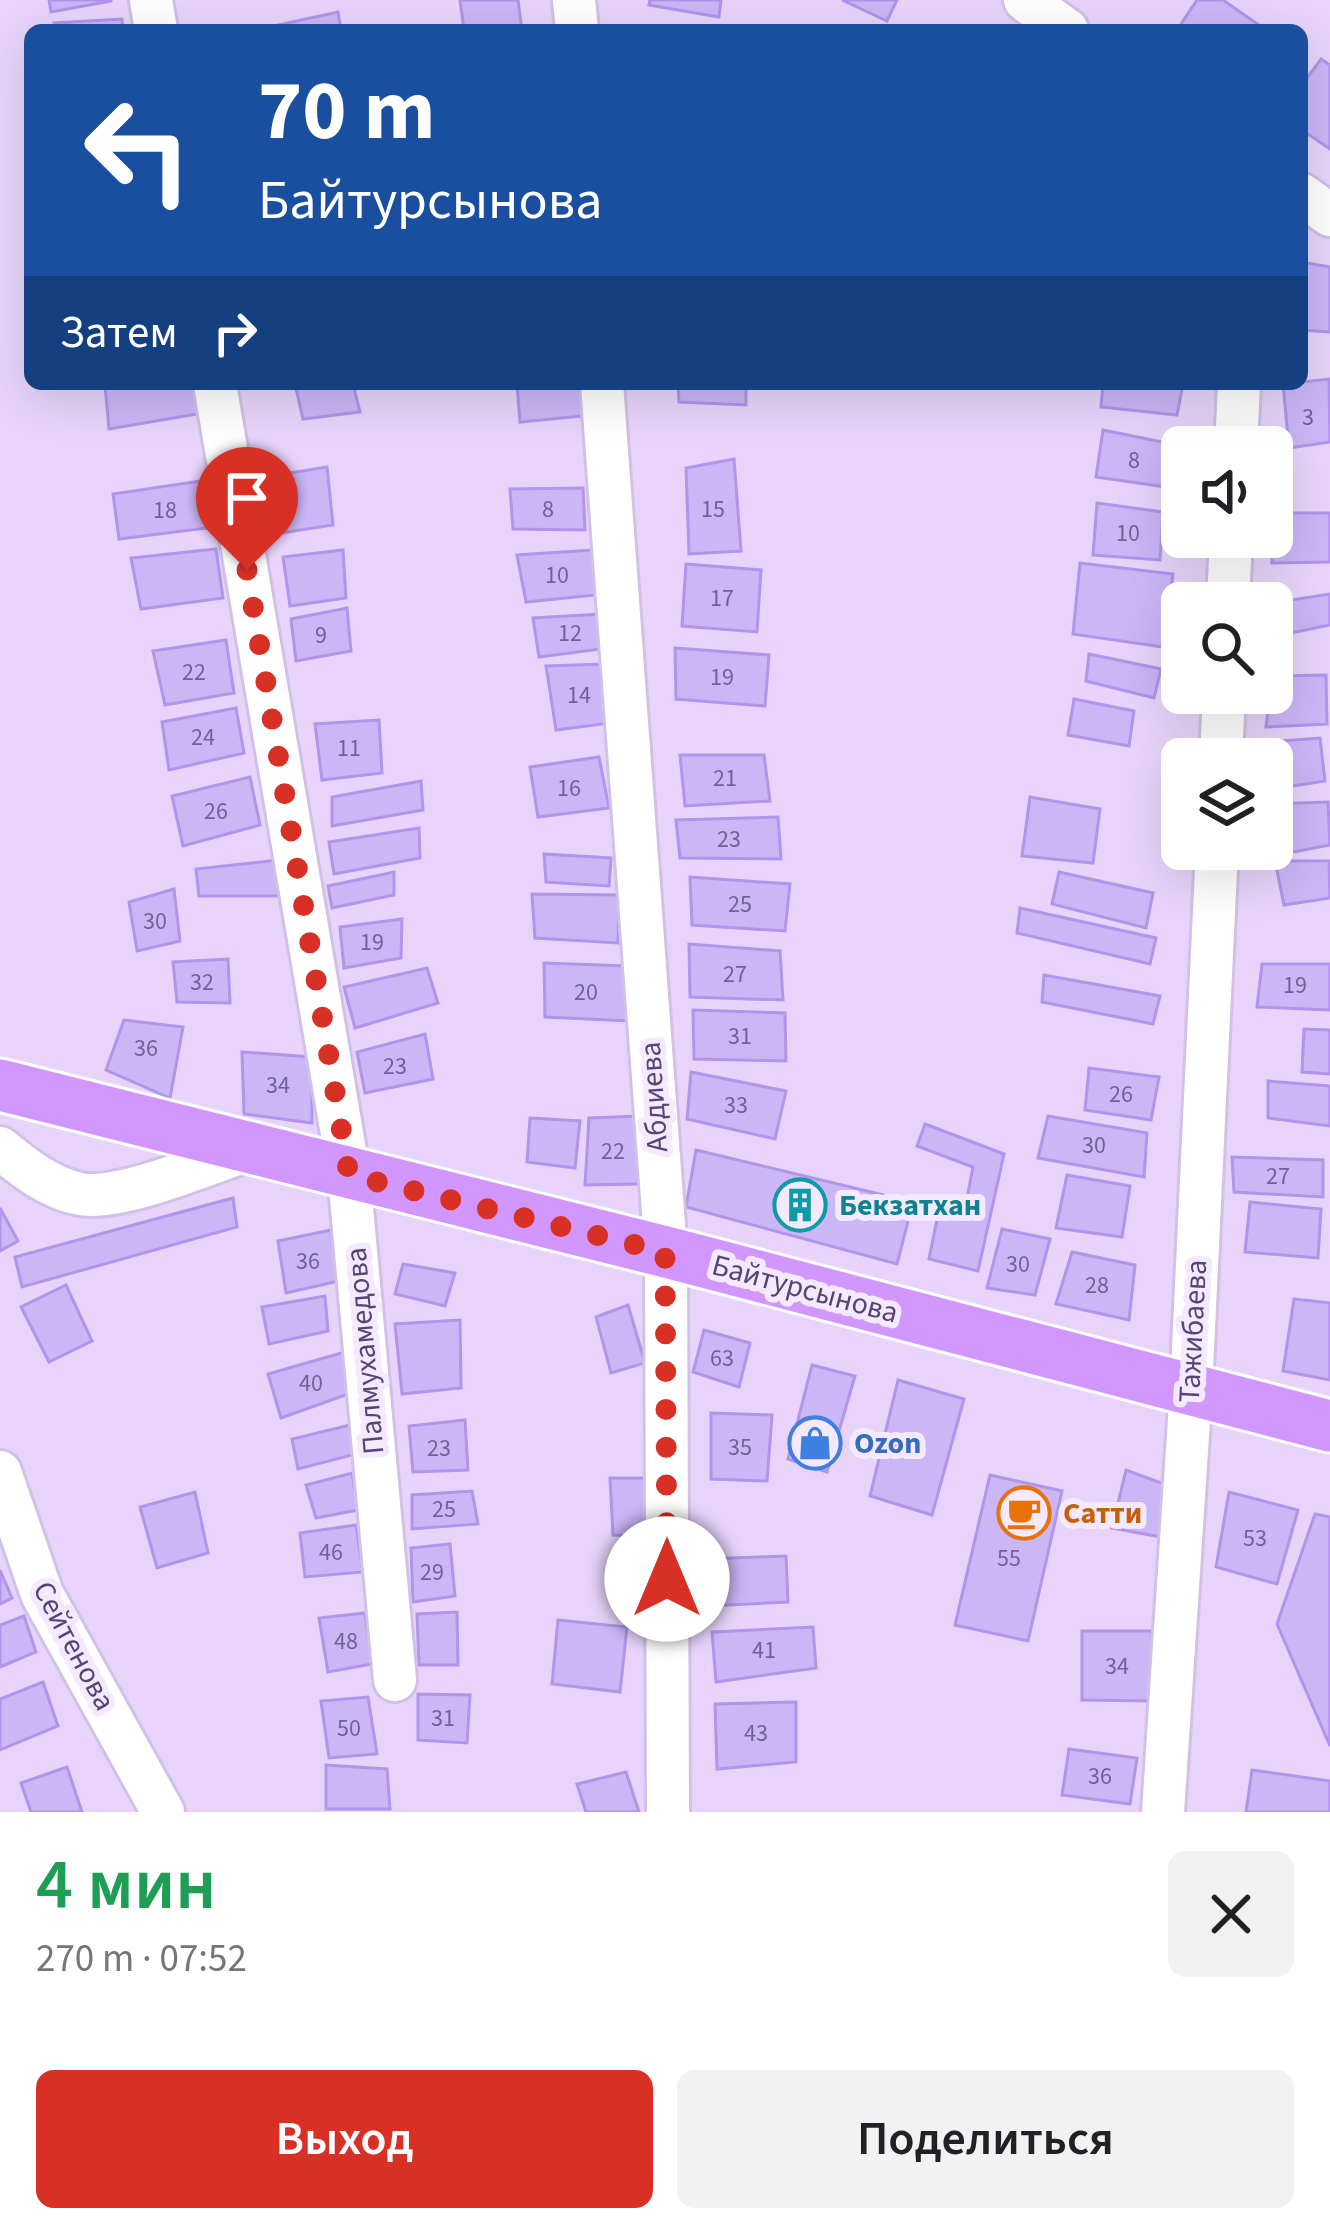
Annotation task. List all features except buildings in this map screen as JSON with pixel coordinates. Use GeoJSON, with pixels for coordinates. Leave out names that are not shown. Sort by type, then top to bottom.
{"type":"FeatureCollection","features":[{"type":"Feature","properties":{"kind":"main road","name":"Байтурсынова"},"geometry":{"type":"LineString","coordinates":[[0,1085],[1330,1426]]}},
{"type":"Feature","properties":{"kind":"street"},"geometry":{"type":"LineString","coordinates":[[1025,0],[1059,24]]}},
{"type":"Feature","properties":{"kind":"street","name":"Палмухамедова"},"geometry":{"type":"LineString","coordinates":[[216,390],[349,1175],[395,1680]]}},
{"type":"Feature","properties":{"kind":"street","name":"Абдиева"},"geometry":{"type":"LineString","coordinates":[[602,390],[665,1252],[668,1812]]}},
{"type":"Feature","properties":{"kind":"street"},"geometry":{"type":"LineString","coordinates":[[1237,426],[1239,390]]}},
{"type":"Feature","properties":{"kind":"street","name":"Тажибаева"},"geometry":{"type":"LineString","coordinates":[[1162,1812],[1191,1390],[1215,870]]}},
{"type":"Feature","properties":{"kind":"street"},"geometry":{"type":"LineString","coordinates":[[0,1148],[28,1172],[82,1195],[133,1188],[251,1149]]}},
{"type":"Feature","properties":{"kind":"street","name":"Сейтенова"},"geometry":{"type":"LineString","coordinates":[[0,1472],[42,1594],[163,1812]]}},
{"type":"Feature","properties":{"kind":"shaded area"},"geometry":{"type":"Polygon","coordinates":[[[0,0],[1330,0],[1330,1812],[0,1812],[0,0]]]}},
{"type":"Feature","properties":{"kind":"place","name":"Бекзатхан"},"geometry":{"type":"Point","coordinates":[800,1205]}},
{"type":"Feature","properties":{"kind":"place","name":"Ozon"},"geometry":{"type":"Point","coordinates":[815,1443]}},
{"type":"Feature","properties":{"kind":"place","name":"Сатти"},"geometry":{"type":"Point","coordinates":[1024,1513]}},
{"type":"Feature","properties":{"kind":"route"},"geometry":{"type":"LineString","coordinates":[[247,570],[349,1175],[665,1252],[667,1579]]}}]}
